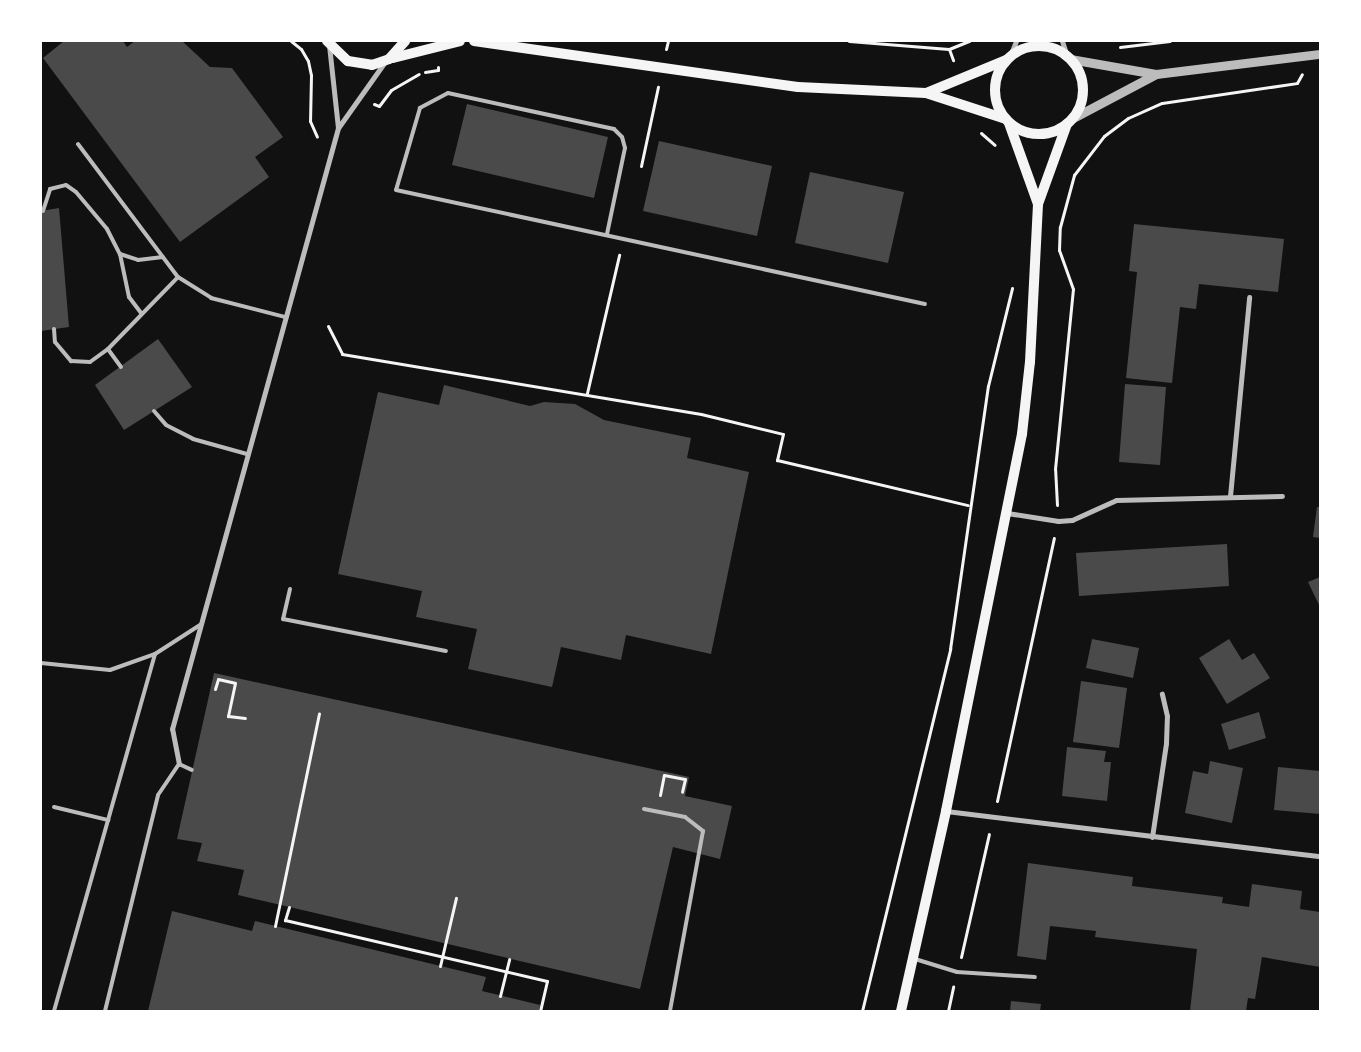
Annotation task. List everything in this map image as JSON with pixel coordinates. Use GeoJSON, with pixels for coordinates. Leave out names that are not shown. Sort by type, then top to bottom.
{"type":"FeatureCollection","features":[{"type":"Feature","properties":{"kind":"main road"},"geometry":{"type":"LineString","coordinates":[[387,60],[405,41]]}},
{"type":"Feature","properties":{"kind":"main road"},"geometry":{"type":"LineString","coordinates":[[328,43],[337,55],[360,65],[460,41]]}},
{"type":"Feature","properties":{"kind":"main road"},"geometry":{"type":"LineString","coordinates":[[474,41],[798,87],[926,93],[1007,121],[1031,134],[1044,134],[1070,121]]}},
{"type":"Feature","properties":{"kind":"main road"},"geometry":{"type":"LineString","coordinates":[[901,1011],[915,959],[1007,513],[1030,362],[1038,204],[1070,121],[1083,95],[1082,82],[1069,58],[1044,46],[1032,46],[926,93]]}},
{"type":"Feature","properties":{"kind":"main road"},"geometry":{"type":"LineString","coordinates":[[1008,58],[995,83],[999,109],[1007,121],[1038,204]]}},
{"type":"Feature","properties":{"kind":"street"},"geometry":{"type":"LineString","coordinates":[[1008,58],[1016,41]]}},
{"type":"Feature","properties":{"kind":"street"},"geometry":{"type":"LineString","coordinates":[[1062,41],[1069,58],[1156,74],[1316,55]]}},
{"type":"Feature","properties":{"kind":"street"},"geometry":{"type":"LineString","coordinates":[[328,43],[338,128]]}},
{"type":"Feature","properties":{"kind":"street"},"geometry":{"type":"LineString","coordinates":[[179,764],[172,729],[338,128],[387,60]]}},
{"type":"Feature","properties":{"kind":"street"},"geometry":{"type":"LineString","coordinates":[[1070,121],[1156,74]]}},
{"type":"Feature","properties":{"kind":"street"},"geometry":{"type":"LineString","coordinates":[[1230,496],[1249,298]]}},
{"type":"Feature","properties":{"kind":"street"},"geometry":{"type":"LineString","coordinates":[[1007,513],[1058,521],[1072,520],[1116,500],[1282,496]]}},
{"type":"Feature","properties":{"kind":"street"},"geometry":{"type":"LineString","coordinates":[[1152,836],[1166,743],[1167,716],[1162,694]]}},
{"type":"Feature","properties":{"kind":"street"},"geometry":{"type":"LineString","coordinates":[[946,811],[1320,856]]}},
{"type":"Feature","properties":{"kind":"lane"},"geometry":{"type":"LineString","coordinates":[[607,234],[625,148],[622,137],[614,129],[448,93],[420,108],[396,190],[925,304]]}},
{"type":"Feature","properties":{"kind":"lane"},"geometry":{"type":"LineString","coordinates":[[78,144],[178,277],[211,298],[285,317]]}},
{"type":"Feature","properties":{"kind":"lane"},"geometry":{"type":"LineString","coordinates":[[43,211],[50,189],[66,185],[107,229],[120,254],[129,297],[142,314]]}},
{"type":"Feature","properties":{"kind":"lane"},"geometry":{"type":"LineString","coordinates":[[120,254],[138,260],[163,258]]}},
{"type":"Feature","properties":{"kind":"lane"},"geometry":{"type":"LineString","coordinates":[[54,329],[55,342],[71,361],[90,362],[108,349],[178,277]]}},
{"type":"Feature","properties":{"kind":"lane"},"geometry":{"type":"LineString","coordinates":[[108,349],[121,367]]}},
{"type":"Feature","properties":{"kind":"lane"},"geometry":{"type":"LineString","coordinates":[[154,411],[166,425],[193,439],[247,454]]}},
{"type":"Feature","properties":{"kind":"lane"},"geometry":{"type":"LineString","coordinates":[[290,589],[283,619],[446,651]]}},
{"type":"Feature","properties":{"kind":"lane"},"geometry":{"type":"LineString","coordinates":[[41,663],[110,670],[155,654],[200,626]]}},
{"type":"Feature","properties":{"kind":"lane"},"geometry":{"type":"LineString","coordinates":[[54,1011],[155,654]]}},
{"type":"Feature","properties":{"kind":"lane"},"geometry":{"type":"LineString","coordinates":[[105,1011],[158,795],[179,764],[192,770]]}},
{"type":"Feature","properties":{"kind":"lane"},"geometry":{"type":"LineString","coordinates":[[54,807],[108,820]]}},
{"type":"Feature","properties":{"kind":"lane"},"geometry":{"type":"LineString","coordinates":[[644,809],[685,817],[703,831],[670,1011]]}},
{"type":"Feature","properties":{"kind":"lane"},"geometry":{"type":"LineString","coordinates":[[915,959],[957,972],[1035,977]]}},
{"type":"Feature","properties":{"kind":"path"},"geometry":{"type":"LineString","coordinates":[[291,41],[301,49],[308,62],[311,92],[310,121],[329,161]]}},
{"type":"Feature","properties":{"kind":"path"},"geometry":{"type":"LineString","coordinates":[[848,41],[949,49],[969,41]]}},
{"type":"Feature","properties":{"kind":"path"},"geometry":{"type":"LineString","coordinates":[[1118,47],[1170,41]]}},
{"type":"Feature","properties":{"kind":"path"},"geometry":{"type":"LineString","coordinates":[[657,47],[674,53]]}},
{"type":"Feature","properties":{"kind":"path"},"geometry":{"type":"LineString","coordinates":[[948,1011],[1058,521],[1055,469],[1073,289],[1059,250],[1060,227],[1074,175],[1104,136],[1128,118],[1162,103],[1297,83],[1316,55]]}},
{"type":"Feature","properties":{"kind":"path"},"geometry":{"type":"LineString","coordinates":[[379,106],[391,90],[405,79],[438,70]]}},
{"type":"Feature","properties":{"kind":"path"},"geometry":{"type":"LineString","coordinates":[[977,131],[998,148]]}},
{"type":"Feature","properties":{"kind":"path"},"geometry":{"type":"LineString","coordinates":[[862,1011],[950,649],[968,505],[988,386],[1013,284]]}},
{"type":"Feature","properties":{"kind":"path"},"geometry":{"type":"LineString","coordinates":[[328,326],[342,354],[701,414],[783,434],[777,460],[968,505]]}},
{"type":"Feature","properties":{"kind":"path"},"geometry":{"type":"LineString","coordinates":[[215,689],[218,679],[235,683],[228,716],[245,718]]}},
{"type":"Feature","properties":{"kind":"path"},"geometry":{"type":"LineString","coordinates":[[275,926],[319,714]]}},
{"type":"Feature","properties":{"kind":"path"},"geometry":{"type":"LineString","coordinates":[[659,798],[664,775],[685,779],[682,792]]}},
{"type":"Feature","properties":{"kind":"path"},"geometry":{"type":"LineString","coordinates":[[440,966],[456,898]]}},
{"type":"Feature","properties":{"kind":"path"},"geometry":{"type":"LineString","coordinates":[[289,907],[285,920],[547,980],[540,1011]]}},
{"type":"Feature","properties":{"kind":"path"},"geometry":{"type":"LineString","coordinates":[[500,996],[509,959]]}},
{"type":"Feature","properties":{"kind":"building"},"geometry":{"type":"Polygon","coordinates":[[[64,41],[123,41],[127,47],[135,41],[182,41],[210,67],[232,68],[283,137],[255,157],[269,177],[180,242],[43,58],[64,41]]]}},
{"type":"Feature","properties":{"kind":"building"},"geometry":{"type":"Polygon","coordinates":[[[467,104],[608,137],[594,198],[452,165],[467,104]]]}},
{"type":"Feature","properties":{"kind":"building"},"geometry":{"type":"Polygon","coordinates":[[[659,141],[772,166],[757,236],[643,211],[659,141]]]}},
{"type":"Feature","properties":{"kind":"building"},"geometry":{"type":"Polygon","coordinates":[[[810,172],[904,192],[888,263],[795,243],[810,172]]]}},
{"type":"Feature","properties":{"kind":"building"},"geometry":{"type":"Polygon","coordinates":[[[59,208],[69,327],[41,331],[41,211],[59,208]]]}},
{"type":"Feature","properties":{"kind":"building"},"geometry":{"type":"Polygon","coordinates":[[[1134,224],[1284,239],[1278,292],[1199,284],[1196,309],[1180,307],[1172,383],[1126,378],[1137,272],[1129,271],[1134,224]]]}},
{"type":"Feature","properties":{"kind":"building"},"geometry":{"type":"Polygon","coordinates":[[[158,339],[192,387],[124,430],[95,385],[158,339]]]}},
{"type":"Feature","properties":{"kind":"building"},"geometry":{"type":"Polygon","coordinates":[[[1125,384],[1166,387],[1160,465],[1119,462],[1125,384]]]}},
{"type":"Feature","properties":{"kind":"building"},"geometry":{"type":"Polygon","coordinates":[[[444,385],[530,406],[544,402],[575,404],[604,420],[691,438],[687,458],[749,472],[711,654],[626,635],[621,660],[561,647],[552,687],[468,669],[477,629],[416,617],[422,591],[338,574],[378,392],[439,405],[444,385]]]}},
{"type":"Feature","properties":{"kind":"building"},"geometry":{"type":"Polygon","coordinates":[[[1317,507],[1320,507],[1320,538],[1313,537],[1317,507]]]}},
{"type":"Feature","properties":{"kind":"building"},"geometry":{"type":"Polygon","coordinates":[[[1227,544],[1229,586],[1079,596],[1076,553],[1227,544]]]}},
{"type":"Feature","properties":{"kind":"building"},"geometry":{"type":"Polygon","coordinates":[[[1320,577],[1320,607],[1308,582],[1320,577]]]}},
{"type":"Feature","properties":{"kind":"building"},"geometry":{"type":"Polygon","coordinates":[[[1092,639],[1139,648],[1133,678],[1086,668],[1092,639]]]}},
{"type":"Feature","properties":{"kind":"building"},"geometry":{"type":"Polygon","coordinates":[[[1229,639],[1242,660],[1254,653],[1270,678],[1227,704],[1199,658],[1229,639]]]}},
{"type":"Feature","properties":{"kind":"building"},"geometry":{"type":"Polygon","coordinates":[[[214,673],[689,777],[685,796],[732,806],[720,859],[673,847],[640,989],[238,895],[244,870],[197,861],[202,843],[177,839],[214,673]]]}},
{"type":"Feature","properties":{"kind":"building"},"geometry":{"type":"Polygon","coordinates":[[[1081,681],[1127,688],[1119,748],[1073,742],[1081,681]]]}},
{"type":"Feature","properties":{"kind":"building"},"geometry":{"type":"Polygon","coordinates":[[[1259,712],[1266,738],[1229,750],[1221,724],[1259,712]]]}},
{"type":"Feature","properties":{"kind":"building"},"geometry":{"type":"Polygon","coordinates":[[[1067,747],[1106,751],[1104,762],[1111,762],[1107,801],[1062,796],[1067,747]]]}},
{"type":"Feature","properties":{"kind":"building"},"geometry":{"type":"Polygon","coordinates":[[[1210,761],[1243,768],[1232,823],[1185,813],[1193,771],[1208,774],[1210,761]]]}},
{"type":"Feature","properties":{"kind":"building"},"geometry":{"type":"Polygon","coordinates":[[[1278,767],[1320,771],[1320,814],[1274,810],[1278,767]]]}},
{"type":"Feature","properties":{"kind":"building"},"geometry":{"type":"Polygon","coordinates":[[[1028,863],[1133,877],[1132,886],[1223,897],[1222,903],[1249,907],[1252,884],[1302,891],[1300,909],[1320,912],[1320,967],[1262,957],[1255,999],[1248,998],[1246,1011],[1190,1011],[1197,949],[1095,937],[1096,931],[1050,926],[1046,960],[1017,956],[1028,863]]]}},
{"type":"Feature","properties":{"kind":"building"},"geometry":{"type":"Polygon","coordinates":[[[172,911],[252,931],[255,921],[486,977],[482,991],[540,1005],[539,1011],[148,1011],[172,911]]]}},
{"type":"Feature","properties":{"kind":"building"},"geometry":{"type":"Polygon","coordinates":[[[1011,1001],[1041,1004],[1040,1011],[1010,1011],[1011,1001]]]}}]}
